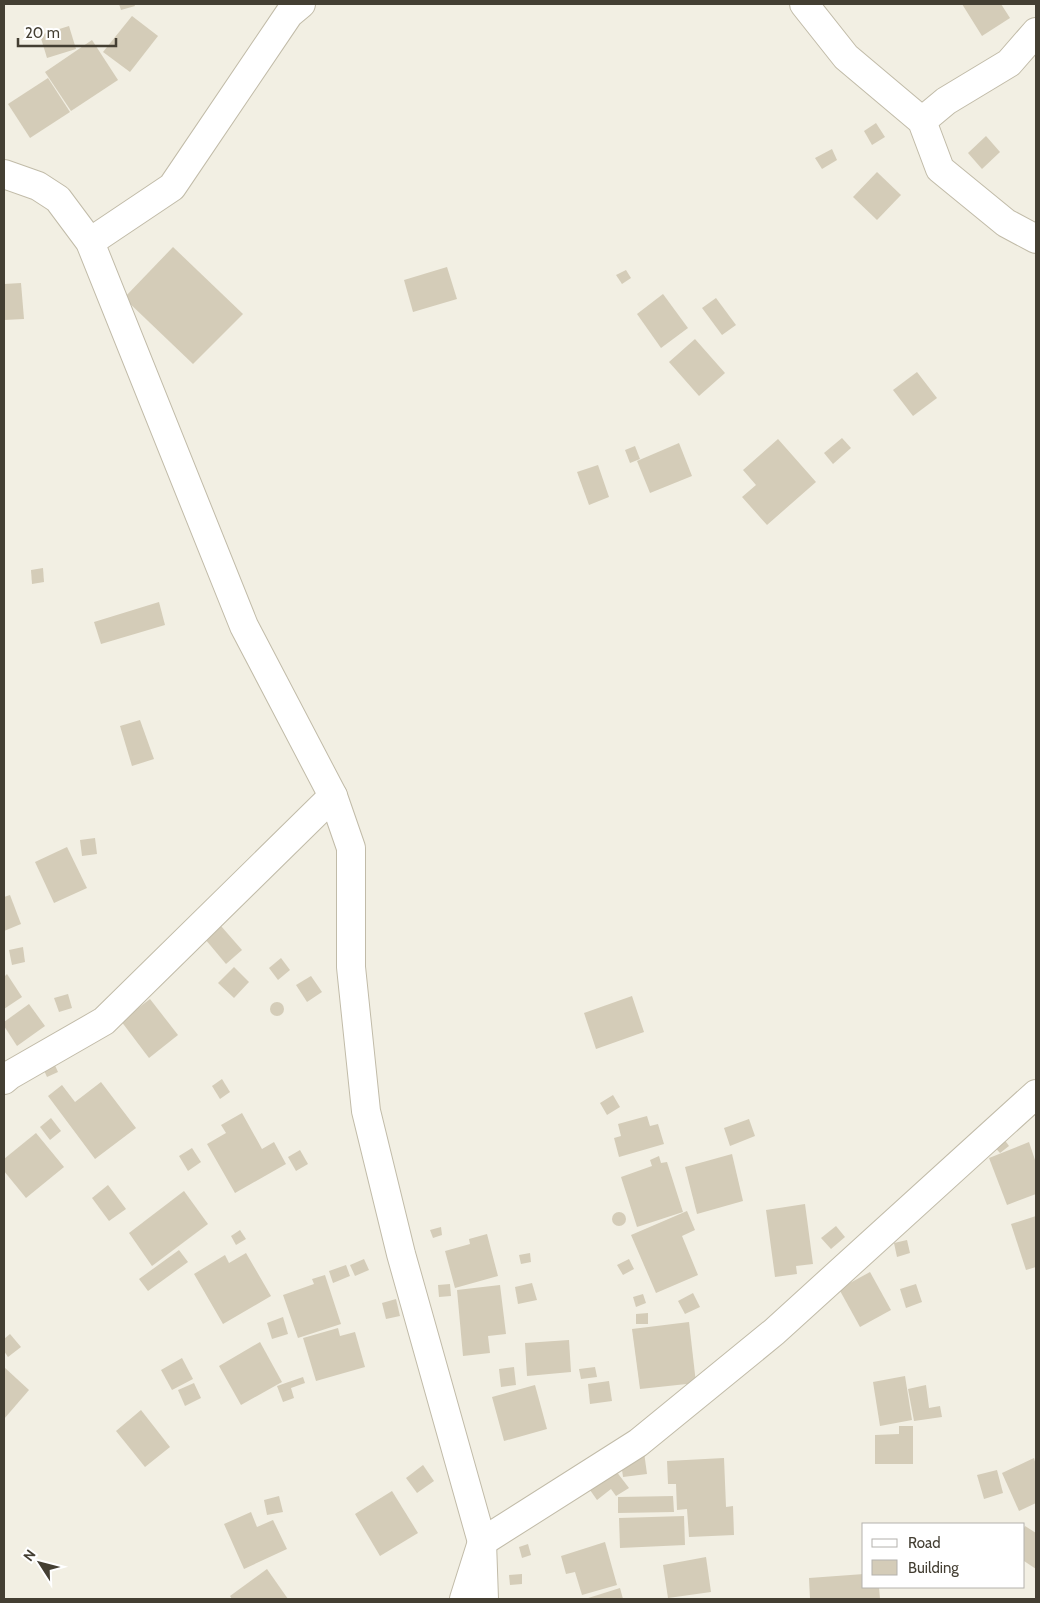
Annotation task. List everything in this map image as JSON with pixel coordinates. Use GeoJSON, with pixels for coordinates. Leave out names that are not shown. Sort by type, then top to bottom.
{"type":"FeatureCollection","features":[{"type":"Feature","properties":{"kind":"street"},"geometry":{"type":"LineString","coordinates":[[90,242],[172,187],[289,14],[300,4]]}},
{"type":"Feature","properties":{"kind":"street"},"geometry":{"type":"LineString","coordinates":[[804,4],[846,57],[922,121],[940,169],[1006,223],[1036,239]]}},
{"type":"Feature","properties":{"kind":"street"},"geometry":{"type":"LineString","coordinates":[[922,121],[946,101],[1009,64],[1036,32]]}},
{"type":"Feature","properties":{"kind":"street"},"geometry":{"type":"LineString","coordinates":[[4,174],[38,186],[58,199],[90,242],[244,626],[333,796],[351,848],[351,967],[366,1110],[400,1254],[482,1542],[484,1599]]}},
{"type":"Feature","properties":{"kind":"street"},"geometry":{"type":"LineString","coordinates":[[4,1080],[104,1021],[333,796]]}},
{"type":"Feature","properties":{"kind":"street"},"geometry":{"type":"LineString","coordinates":[[464,1599],[482,1542],[638,1443],[774,1332],[1036,1094]]}},
{"type":"Feature","properties":{"kind":"building"},"geometry":{"type":"Polygon","coordinates":[[[119,4],[134,4],[135,6],[121,10],[119,4]]]}},
{"type":"Feature","properties":{"kind":"building"},"geometry":{"type":"Polygon","coordinates":[[[962,4],[1001,4],[1010,18],[982,36],[962,4]]]}},
{"type":"Feature","properties":{"kind":"building"},"geometry":{"type":"Polygon","coordinates":[[[132,16],[158,36],[130,72],[103,52],[132,16]]]}},
{"type":"Feature","properties":{"kind":"building"},"geometry":{"type":"Polygon","coordinates":[[[69,26],[76,49],[47,58],[40,35],[69,26]]]}},
{"type":"Feature","properties":{"kind":"building"},"geometry":{"type":"Polygon","coordinates":[[[92,40],[118,80],[71,111],[45,72],[92,40]]]}},
{"type":"Feature","properties":{"kind":"building"},"geometry":{"type":"Polygon","coordinates":[[[48,78],[70,112],[30,138],[8,104],[48,78]]]}},
{"type":"Feature","properties":{"kind":"building"},"geometry":{"type":"Polygon","coordinates":[[[876,123],[885,137],[872,145],[864,131],[876,123]]]}},
{"type":"Feature","properties":{"kind":"building"},"geometry":{"type":"Polygon","coordinates":[[[986,136],[1000,152],[982,169],[968,153],[986,136]]]}},
{"type":"Feature","properties":{"kind":"building"},"geometry":{"type":"Polygon","coordinates":[[[832,149],[837,160],[822,169],[815,158],[832,149]]]}},
{"type":"Feature","properties":{"kind":"building"},"geometry":{"type":"Polygon","coordinates":[[[877,172],[901,195],[877,220],[853,197],[877,172]]]}},
{"type":"Feature","properties":{"kind":"building"},"geometry":{"type":"Polygon","coordinates":[[[173,247],[243,314],[193,364],[124,298],[173,247]]]}},
{"type":"Feature","properties":{"kind":"building"},"geometry":{"type":"Polygon","coordinates":[[[447,267],[457,299],[413,312],[404,280],[447,267]]]}},
{"type":"Feature","properties":{"kind":"building"},"geometry":{"type":"Polygon","coordinates":[[[626,270],[631,278],[622,284],[616,275],[626,270]]]}},
{"type":"Feature","properties":{"kind":"building"},"geometry":{"type":"Polygon","coordinates":[[[21,283],[24,319],[4,320],[4,284],[21,283]]]}},
{"type":"Feature","properties":{"kind":"building"},"geometry":{"type":"Polygon","coordinates":[[[663,294],[688,328],[661,348],[637,314],[663,294]]]}},
{"type":"Feature","properties":{"kind":"building"},"geometry":{"type":"Polygon","coordinates":[[[716,298],[736,325],[722,335],[702,308],[716,298]]]}},
{"type":"Feature","properties":{"kind":"building"},"geometry":{"type":"Polygon","coordinates":[[[695,339],[725,373],[699,396],[669,362],[695,339]]]}},
{"type":"Feature","properties":{"kind":"building"},"geometry":{"type":"Polygon","coordinates":[[[917,372],[937,398],[913,416],[893,390],[917,372]]]}},
{"type":"Feature","properties":{"kind":"building"},"geometry":{"type":"Polygon","coordinates":[[[842,438],[851,448],[833,464],[824,453],[842,438]]]}},
{"type":"Feature","properties":{"kind":"building"},"geometry":{"type":"Polygon","coordinates":[[[778,439],[816,482],[767,525],[742,497],[756,485],[743,470],[778,439]]]}},
{"type":"Feature","properties":{"kind":"building"},"geometry":{"type":"Polygon","coordinates":[[[679,443],[692,476],[650,493],[637,461],[679,443]]]}},
{"type":"Feature","properties":{"kind":"building"},"geometry":{"type":"Polygon","coordinates":[[[635,446],[640,459],[630,463],[625,450],[635,446]]]}},
{"type":"Feature","properties":{"kind":"building"},"geometry":{"type":"Polygon","coordinates":[[[598,465],[609,497],[589,505],[577,472],[598,465]]]}},
{"type":"Feature","properties":{"kind":"building"},"geometry":{"type":"Polygon","coordinates":[[[43,568],[44,582],[32,584],[31,570],[43,568]]]}},
{"type":"Feature","properties":{"kind":"building"},"geometry":{"type":"Polygon","coordinates":[[[159,602],[165,625],[101,644],[94,622],[159,602]]]}},
{"type":"Feature","properties":{"kind":"building"},"geometry":{"type":"Polygon","coordinates":[[[140,720],[154,759],[132,766],[120,726],[140,720]]]}},
{"type":"Feature","properties":{"kind":"building"},"geometry":{"type":"Polygon","coordinates":[[[95,838],[97,854],[82,856],[80,840],[95,838]]]}},
{"type":"Feature","properties":{"kind":"building"},"geometry":{"type":"Polygon","coordinates":[[[67,847],[87,888],[54,903],[35,862],[67,847]]]}},
{"type":"Feature","properties":{"kind":"building"},"geometry":{"type":"Polygon","coordinates":[[[10,895],[21,924],[4,931],[4,897],[10,895]]]}},
{"type":"Feature","properties":{"kind":"building"},"geometry":{"type":"Polygon","coordinates":[[[221,926],[242,950],[226,964],[205,939],[221,926]]]}},
{"type":"Feature","properties":{"kind":"building"},"geometry":{"type":"Polygon","coordinates":[[[23,947],[25,962],[12,965],[9,950],[23,947]]]}},
{"type":"Feature","properties":{"kind":"building"},"geometry":{"type":"Polygon","coordinates":[[[281,958],[290,970],[278,980],[269,968],[281,958]]]}},
{"type":"Feature","properties":{"kind":"building"},"geometry":{"type":"Polygon","coordinates":[[[234,967],[249,982],[234,998],[218,983],[234,967]]]}},
{"type":"Feature","properties":{"kind":"building"},"geometry":{"type":"Polygon","coordinates":[[[7,974],[22,997],[4,1009],[4,977],[7,974]]]}},
{"type":"Feature","properties":{"kind":"building"},"geometry":{"type":"Polygon","coordinates":[[[311,976],[322,992],[307,1002],[296,985],[311,976]]]}},
{"type":"Feature","properties":{"kind":"building"},"geometry":{"type":"Polygon","coordinates":[[[68,994],[72,1008],[59,1012],[54,998],[68,994]]]}},
{"type":"Feature","properties":{"kind":"building"},"geometry":{"type":"Polygon","coordinates":[[[632,996],[644,1032],[596,1049],[584,1013],[632,996]]]}},
{"type":"Feature","properties":{"kind":"building"},"geometry":{"type":"Polygon","coordinates":[[[150,999],[178,1035],[149,1058],[121,1021],[150,999]]]}},
{"type":"Feature","properties":{"kind":"building"},"geometry":{"type":"Polygon","coordinates":[[[274,1002],[280,1002],[284,1009],[280,1016],[274,1016],[270,1012],[270,1006],[274,1002]]]}},
{"type":"Feature","properties":{"kind":"building"},"geometry":{"type":"Polygon","coordinates":[[[29,1004],[45,1026],[17,1046],[4,1026],[4,1022],[29,1004]]]}},
{"type":"Feature","properties":{"kind":"building"},"geometry":{"type":"Polygon","coordinates":[[[53,1061],[58,1072],[47,1077],[42,1066],[53,1061]]]}},
{"type":"Feature","properties":{"kind":"building"},"geometry":{"type":"Polygon","coordinates":[[[222,1079],[230,1092],[220,1099],[212,1086],[222,1079]]]}},
{"type":"Feature","properties":{"kind":"building"},"geometry":{"type":"Polygon","coordinates":[[[101,1082],[136,1128],[95,1159],[48,1096],[62,1085],[75,1102],[101,1082]]]}},
{"type":"Feature","properties":{"kind":"building"},"geometry":{"type":"Polygon","coordinates":[[[613,1095],[620,1107],[607,1115],[600,1103],[613,1095]]]}},
{"type":"Feature","properties":{"kind":"building"},"geometry":{"type":"Polygon","coordinates":[[[242,1113],[262,1149],[274,1142],[286,1164],[235,1193],[207,1144],[226,1133],[221,1125],[242,1113]]]}},
{"type":"Feature","properties":{"kind":"building"},"geometry":{"type":"Polygon","coordinates":[[[647,1116],[650,1126],[658,1124],[664,1144],[619,1157],[614,1138],[621,1136],[618,1124],[647,1116]]]}},
{"type":"Feature","properties":{"kind":"building"},"geometry":{"type":"Polygon","coordinates":[[[51,1118],[61,1131],[50,1140],[40,1127],[51,1118]]]}},
{"type":"Feature","properties":{"kind":"building"},"geometry":{"type":"Polygon","coordinates":[[[749,1119],[755,1136],[730,1146],[724,1128],[749,1119]]]}},
{"type":"Feature","properties":{"kind":"building"},"geometry":{"type":"Polygon","coordinates":[[[36,1133],[64,1167],[26,1198],[4,1171],[4,1159],[36,1133]]]}},
{"type":"Feature","properties":{"kind":"building"},"geometry":{"type":"Polygon","coordinates":[[[1001,1135],[1009,1146],[1000,1153],[991,1143],[1001,1135]]]}},
{"type":"Feature","properties":{"kind":"building"},"geometry":{"type":"Polygon","coordinates":[[[1029,1142],[1036,1163],[1036,1194],[1007,1205],[989,1158],[1029,1142]]]}},
{"type":"Feature","properties":{"kind":"building"},"geometry":{"type":"Polygon","coordinates":[[[192,1148],[201,1162],[188,1171],[179,1156],[192,1148]]]}},
{"type":"Feature","properties":{"kind":"building"},"geometry":{"type":"Polygon","coordinates":[[[300,1150],[308,1164],[296,1171],[288,1157],[300,1150]]]}},
{"type":"Feature","properties":{"kind":"building"},"geometry":{"type":"Polygon","coordinates":[[[732,1154],[743,1201],[697,1214],[685,1167],[732,1154]]]}},
{"type":"Feature","properties":{"kind":"building"},"geometry":{"type":"Polygon","coordinates":[[[659,1156],[661,1163],[667,1162],[683,1212],[637,1227],[621,1177],[652,1166],[650,1160],[659,1156]]]}},
{"type":"Feature","properties":{"kind":"building"},"geometry":{"type":"Polygon","coordinates":[[[108,1185],[126,1209],[109,1221],[92,1198],[108,1185]]]}},
{"type":"Feature","properties":{"kind":"building"},"geometry":{"type":"Polygon","coordinates":[[[184,1191],[208,1224],[152,1266],[129,1233],[184,1191]]]}},
{"type":"Feature","properties":{"kind":"building"},"geometry":{"type":"Polygon","coordinates":[[[805,1204],[813,1264],[796,1266],[797,1274],[775,1277],[766,1210],[805,1204]]]}},
{"type":"Feature","properties":{"kind":"building"},"geometry":{"type":"Polygon","coordinates":[[[687,1211],[695,1230],[682,1236],[698,1275],[656,1293],[631,1235],[687,1211]]]}},
{"type":"Feature","properties":{"kind":"building"},"geometry":{"type":"Polygon","coordinates":[[[619,1212],[624,1214],[626,1219],[624,1224],[619,1226],[614,1224],[612,1219],[614,1214],[619,1212]]]}},
{"type":"Feature","properties":{"kind":"building"},"geometry":{"type":"Polygon","coordinates":[[[1036,1216],[1036,1267],[1026,1270],[1011,1224],[1036,1216]]]}},
{"type":"Feature","properties":{"kind":"building"},"geometry":{"type":"Polygon","coordinates":[[[836,1226],[845,1237],[831,1249],[821,1238],[836,1226]]]}},
{"type":"Feature","properties":{"kind":"building"},"geometry":{"type":"Polygon","coordinates":[[[441,1227],[442,1235],[433,1238],[430,1230],[441,1227]]]}},
{"type":"Feature","properties":{"kind":"building"},"geometry":{"type":"Polygon","coordinates":[[[240,1230],[246,1239],[236,1245],[231,1236],[240,1230]]]}},
{"type":"Feature","properties":{"kind":"building"},"geometry":{"type":"Polygon","coordinates":[[[487,1234],[498,1276],[455,1288],[445,1251],[470,1244],[469,1239],[487,1234]]]}},
{"type":"Feature","properties":{"kind":"building"},"geometry":{"type":"Polygon","coordinates":[[[907,1240],[910,1253],[897,1257],[894,1243],[907,1240]]]}},
{"type":"Feature","properties":{"kind":"building"},"geometry":{"type":"Polygon","coordinates":[[[179,1250],[188,1262],[148,1291],[139,1279],[179,1250]]]}},
{"type":"Feature","properties":{"kind":"building"},"geometry":{"type":"Polygon","coordinates":[[[246,1253],[271,1296],[223,1324],[194,1274],[225,1255],[229,1263],[246,1253]]]}},
{"type":"Feature","properties":{"kind":"building"},"geometry":{"type":"Polygon","coordinates":[[[530,1253],[531,1262],[521,1264],[519,1255],[530,1253]]]}},
{"type":"Feature","properties":{"kind":"building"},"geometry":{"type":"Polygon","coordinates":[[[364,1259],[369,1270],[355,1276],[350,1265],[364,1259]]]}},
{"type":"Feature","properties":{"kind":"building"},"geometry":{"type":"Polygon","coordinates":[[[629,1259],[634,1269],[623,1275],[617,1265],[629,1259]]]}},
{"type":"Feature","properties":{"kind":"building"},"geometry":{"type":"Polygon","coordinates":[[[346,1265],[350,1276],[333,1283],[329,1271],[346,1265]]]}},
{"type":"Feature","properties":{"kind":"building"},"geometry":{"type":"Polygon","coordinates":[[[870,1272],[891,1310],[860,1327],[839,1289],[870,1272]]]}},
{"type":"Feature","properties":{"kind":"building"},"geometry":{"type":"Polygon","coordinates":[[[325,1275],[341,1324],[298,1338],[283,1295],[314,1284],[312,1279],[325,1275]]]}},
{"type":"Feature","properties":{"kind":"building"},"geometry":{"type":"Polygon","coordinates":[[[532,1283],[537,1300],[518,1304],[515,1287],[532,1283]]]}},
{"type":"Feature","properties":{"kind":"building"},"geometry":{"type":"Polygon","coordinates":[[[450,1284],[451,1296],[439,1297],[438,1285],[450,1284]]]}},
{"type":"Feature","properties":{"kind":"building"},"geometry":{"type":"Polygon","coordinates":[[[916,1284],[922,1302],[906,1308],[900,1289],[916,1284]]]}},
{"type":"Feature","properties":{"kind":"building"},"geometry":{"type":"Polygon","coordinates":[[[500,1285],[506,1334],[488,1336],[490,1353],[463,1356],[457,1290],[500,1285]]]}},
{"type":"Feature","properties":{"kind":"building"},"geometry":{"type":"Polygon","coordinates":[[[693,1293],[700,1307],[685,1314],[678,1301],[693,1293]]]}},
{"type":"Feature","properties":{"kind":"building"},"geometry":{"type":"Polygon","coordinates":[[[643,1294],[646,1303],[636,1307],[633,1297],[643,1294]]]}},
{"type":"Feature","properties":{"kind":"building"},"geometry":{"type":"Polygon","coordinates":[[[396,1299],[400,1316],[386,1319],[382,1303],[396,1299]]]}},
{"type":"Feature","properties":{"kind":"building"},"geometry":{"type":"Polygon","coordinates":[[[648,1313],[648,1324],[636,1324],[636,1314],[648,1313]]]}},
{"type":"Feature","properties":{"kind":"building"},"geometry":{"type":"Polygon","coordinates":[[[283,1317],[288,1334],[272,1339],[267,1323],[283,1317]]]}},
{"type":"Feature","properties":{"kind":"building"},"geometry":{"type":"Polygon","coordinates":[[[689,1322],[696,1383],[640,1389],[632,1329],[689,1322]]]}},
{"type":"Feature","properties":{"kind":"building"},"geometry":{"type":"Polygon","coordinates":[[[338,1328],[340,1336],[355,1332],[365,1367],[316,1381],[303,1338],[338,1328]]]}},
{"type":"Feature","properties":{"kind":"building"},"geometry":{"type":"Polygon","coordinates":[[[10,1334],[21,1347],[8,1357],[4,1351],[4,1339],[10,1334]]]}},
{"type":"Feature","properties":{"kind":"building"},"geometry":{"type":"Polygon","coordinates":[[[569,1340],[571,1372],[527,1376],[525,1343],[569,1340]]]}},
{"type":"Feature","properties":{"kind":"building"},"geometry":{"type":"Polygon","coordinates":[[[260,1342],[282,1382],[241,1405],[219,1366],[260,1342]]]}},
{"type":"Feature","properties":{"kind":"building"},"geometry":{"type":"Polygon","coordinates":[[[182,1358],[193,1379],[172,1390],[161,1370],[182,1358]]]}},
{"type":"Feature","properties":{"kind":"building"},"geometry":{"type":"Polygon","coordinates":[[[4,1367],[29,1390],[4,1419],[4,1367]]]}},
{"type":"Feature","properties":{"kind":"building"},"geometry":{"type":"Polygon","coordinates":[[[514,1367],[516,1385],[501,1387],[499,1369],[514,1367]]]}},
{"type":"Feature","properties":{"kind":"building"},"geometry":{"type":"Polygon","coordinates":[[[595,1367],[597,1377],[581,1379],[579,1369],[595,1367]]]}},
{"type":"Feature","properties":{"kind":"building"},"geometry":{"type":"Polygon","coordinates":[[[905,1376],[912,1420],[880,1426],[873,1382],[905,1376]]]}},
{"type":"Feature","properties":{"kind":"building"},"geometry":{"type":"Polygon","coordinates":[[[303,1377],[305,1383],[291,1388],[294,1398],[283,1402],[277,1386],[303,1377]]]}},
{"type":"Feature","properties":{"kind":"building"},"geometry":{"type":"Polygon","coordinates":[[[609,1381],[612,1401],[590,1404],[588,1384],[609,1381]]]}},
{"type":"Feature","properties":{"kind":"building"},"geometry":{"type":"Polygon","coordinates":[[[194,1383],[201,1398],[185,1406],[178,1390],[194,1383]]]}},
{"type":"Feature","properties":{"kind":"building"},"geometry":{"type":"Polygon","coordinates":[[[535,1385],[547,1429],[504,1441],[492,1397],[535,1385]]]}},
{"type":"Feature","properties":{"kind":"building"},"geometry":{"type":"Polygon","coordinates":[[[926,1385],[929,1408],[940,1406],[942,1417],[914,1421],[908,1389],[926,1385]]]}},
{"type":"Feature","properties":{"kind":"building"},"geometry":{"type":"Polygon","coordinates":[[[141,1410],[170,1447],[145,1467],[116,1431],[141,1410]]]}},
{"type":"Feature","properties":{"kind":"building"},"geometry":{"type":"Polygon","coordinates":[[[899,1426],[913,1426],[913,1464],[875,1464],[875,1435],[899,1434],[899,1426]]]}},
{"type":"Feature","properties":{"kind":"building"},"geometry":{"type":"Polygon","coordinates":[[[644,1452],[647,1474],[623,1477],[621,1462],[644,1452]]]}},
{"type":"Feature","properties":{"kind":"building"},"geometry":{"type":"Polygon","coordinates":[[[724,1458],[726,1507],[733,1506],[734,1535],[689,1537],[687,1509],[677,1510],[676,1484],[668,1484],[667,1461],[724,1458]]]}},
{"type":"Feature","properties":{"kind":"building"},"geometry":{"type":"Polygon","coordinates":[[[1034,1458],[1036,1465],[1036,1503],[1019,1511],[1002,1473],[1034,1458]]]}},
{"type":"Feature","properties":{"kind":"building"},"geometry":{"type":"Polygon","coordinates":[[[423,1465],[434,1481],[417,1493],[406,1478],[423,1465]]]}},
{"type":"Feature","properties":{"kind":"building"},"geometry":{"type":"Polygon","coordinates":[[[997,1470],[1003,1493],[984,1499],[977,1475],[997,1470]]]}},
{"type":"Feature","properties":{"kind":"building"},"geometry":{"type":"Polygon","coordinates":[[[616,1471],[629,1488],[616,1496],[611,1489],[597,1500],[590,1490],[616,1471]]]}},
{"type":"Feature","properties":{"kind":"building"},"geometry":{"type":"Polygon","coordinates":[[[392,1491],[418,1533],[380,1556],[355,1514],[392,1491]]]}},
{"type":"Feature","properties":{"kind":"building"},"geometry":{"type":"Polygon","coordinates":[[[279,1496],[283,1512],[267,1515],[264,1500],[279,1496]]]}},
{"type":"Feature","properties":{"kind":"building"},"geometry":{"type":"Polygon","coordinates":[[[673,1496],[674,1512],[618,1513],[618,1497],[673,1496]]]}},
{"type":"Feature","properties":{"kind":"building"},"geometry":{"type":"Polygon","coordinates":[[[251,1512],[257,1527],[273,1520],[287,1549],[244,1569],[224,1524],[251,1512]]]}},
{"type":"Feature","properties":{"kind":"building"},"geometry":{"type":"Polygon","coordinates":[[[684,1516],[685,1545],[620,1548],[619,1518],[684,1516]]]}},
{"type":"Feature","properties":{"kind":"building"},"geometry":{"type":"Polygon","coordinates":[[[1025,1526],[1036,1533],[1036,1569],[1025,1562],[1025,1526]]]}},
{"type":"Feature","properties":{"kind":"building"},"geometry":{"type":"Polygon","coordinates":[[[605,1542],[617,1585],[582,1595],[575,1572],[566,1574],[561,1556],[605,1542]]]}},
{"type":"Feature","properties":{"kind":"building"},"geometry":{"type":"Polygon","coordinates":[[[528,1544],[531,1555],[522,1558],[519,1547],[528,1544]]]}},
{"type":"Feature","properties":{"kind":"building"},"geometry":{"type":"Polygon","coordinates":[[[706,1557],[711,1592],[668,1598],[663,1565],[706,1557]]]}},
{"type":"Feature","properties":{"kind":"building"},"geometry":{"type":"Polygon","coordinates":[[[267,1569],[288,1599],[232,1599],[230,1596],[267,1569]]]}},
{"type":"Feature","properties":{"kind":"building"},"geometry":{"type":"Polygon","coordinates":[[[522,1574],[522,1584],[510,1585],[509,1575],[522,1574]]]}},
{"type":"Feature","properties":{"kind":"building"},"geometry":{"type":"Polygon","coordinates":[[[862,1574],[862,1588],[879,1588],[880,1599],[810,1599],[809,1578],[862,1574]]]}},
{"type":"Feature","properties":{"kind":"building"},"geometry":{"type":"Polygon","coordinates":[[[620,1588],[623,1599],[585,1599],[620,1588]]]}}]}
